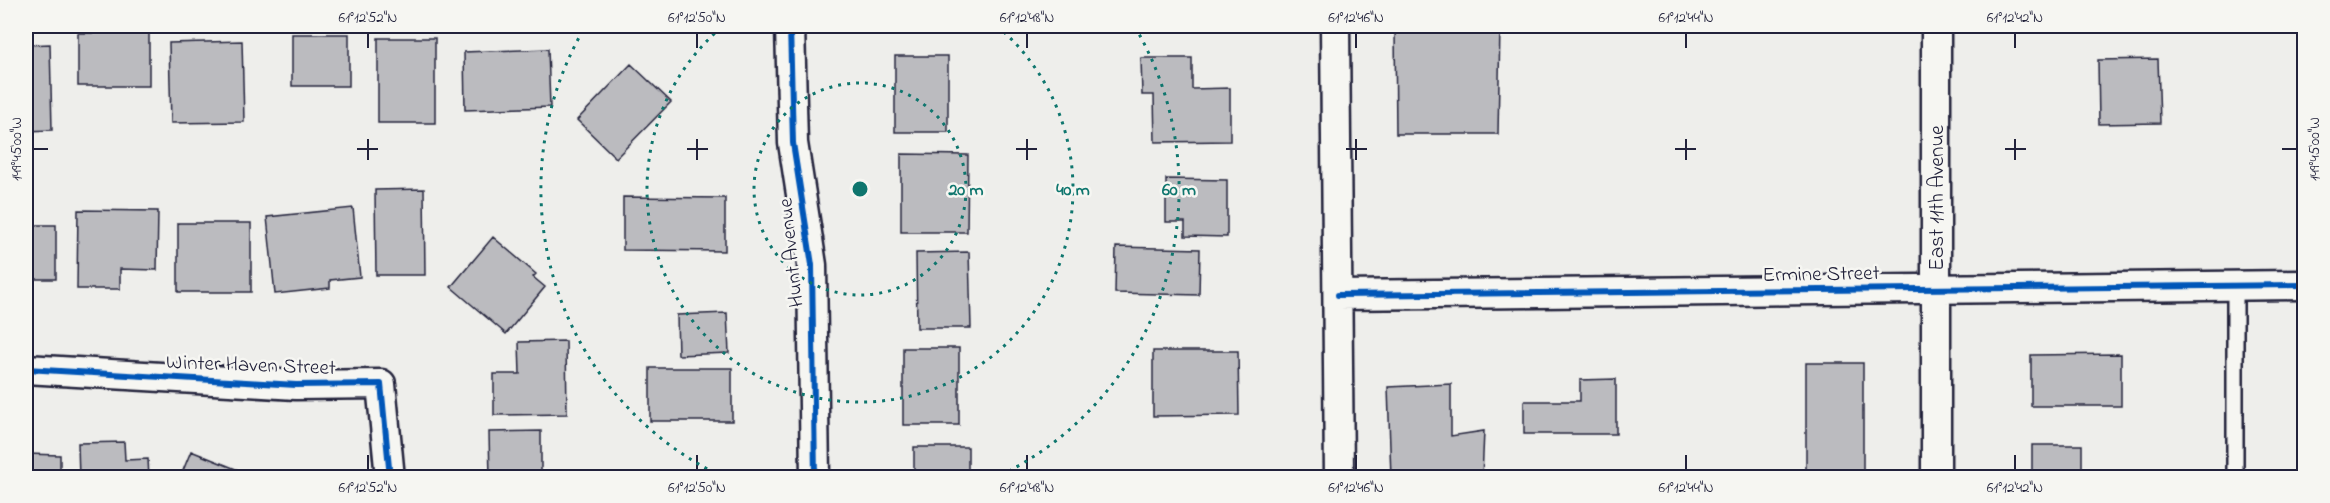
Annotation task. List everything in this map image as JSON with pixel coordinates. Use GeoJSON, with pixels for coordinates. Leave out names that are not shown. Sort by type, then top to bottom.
{"type":"FeatureCollection","features":[{"type":"Feature","properties":{"kind":"street","name":"Hunt Avenue"},"geometry":{"type":"LineString","coordinates":[[790,26],[793,143],[812,265],[815,477]]}},
{"type":"Feature","properties":{"kind":"street"},"geometry":{"type":"LineString","coordinates":[[1335,26],[1339,477]]}},
{"type":"Feature","properties":{"kind":"street","name":"East 11th Avenue"},"geometry":{"type":"LineString","coordinates":[[1936,26],[1936,477]]}},
{"type":"Feature","properties":{"kind":"street","name":"Ermine Street"},"geometry":{"type":"LineString","coordinates":[[1338,295],[1935,287],[2304,285]]}},
{"type":"Feature","properties":{"kind":"street","name":"Winter Haven Street"},"geometry":{"type":"LineString","coordinates":[[26,369],[296,385],[381,384],[390,477]]}},
{"type":"Feature","properties":{"kind":"lane"},"geometry":{"type":"LineString","coordinates":[[2235,286],[2235,477]]}},
{"type":"Feature","properties":{"kind":"building"},"geometry":{"type":"Polygon","coordinates":[[[887,26],[944,26],[944,34],[887,34],[887,26]]]}},
{"type":"Feature","properties":{"kind":"building"},"geometry":{"type":"Polygon","coordinates":[[[1395,26],[1500,26],[1498,134],[1396,134],[1395,26]]]}},
{"type":"Feature","properties":{"kind":"building"},"geometry":{"type":"Polygon","coordinates":[[[78,33],[149,33],[149,86],[78,86],[78,33]]]}},
{"type":"Feature","properties":{"kind":"building"},"geometry":{"type":"Polygon","coordinates":[[[292,34],[349,34],[349,86],[292,86],[292,34]]]}},
{"type":"Feature","properties":{"kind":"building"},"geometry":{"type":"Polygon","coordinates":[[[378,38],[435,38],[435,123],[378,123],[378,38]]]}},
{"type":"Feature","properties":{"kind":"building"},"geometry":{"type":"Polygon","coordinates":[[[242,41],[244,122],[171,123],[169,43],[242,41]]]}},
{"type":"Feature","properties":{"kind":"building"},"geometry":{"type":"Polygon","coordinates":[[[50,44],[52,130],[26,131],[26,45],[50,44]]]}},
{"type":"Feature","properties":{"kind":"building"},"geometry":{"type":"Polygon","coordinates":[[[548,49],[550,107],[465,110],[464,52],[548,49]]]}},
{"type":"Feature","properties":{"kind":"building"},"geometry":{"type":"Polygon","coordinates":[[[895,56],[948,56],[948,132],[895,132],[895,56]]]}},
{"type":"Feature","properties":{"kind":"building"},"geometry":{"type":"Polygon","coordinates":[[[1141,58],[1192,58],[1192,89],[1230,88],[1230,141],[1155,142],[1154,95],[1142,95],[1141,58]]]}},
{"type":"Feature","properties":{"kind":"building"},"geometry":{"type":"Polygon","coordinates":[[[2158,59],[2160,123],[2099,124],[2098,60],[2158,59]]]}},
{"type":"Feature","properties":{"kind":"building"},"geometry":{"type":"Polygon","coordinates":[[[631,64],[671,102],[616,158],[577,120],[631,64]]]}},
{"type":"Feature","properties":{"kind":"building"},"geometry":{"type":"Polygon","coordinates":[[[901,154],[968,155],[967,232],[901,232],[901,154]]]}},
{"type":"Feature","properties":{"kind":"building"},"geometry":{"type":"Polygon","coordinates":[[[1166,179],[1227,180],[1227,237],[1185,236],[1185,222],[1166,222],[1166,179]]]}},
{"type":"Feature","properties":{"kind":"building"},"geometry":{"type":"Polygon","coordinates":[[[424,189],[425,275],[376,275],[375,190],[424,189]]]}},
{"type":"Feature","properties":{"kind":"building"},"geometry":{"type":"Polygon","coordinates":[[[623,197],[725,198],[725,251],[623,250],[623,197]]]}},
{"type":"Feature","properties":{"kind":"building"},"geometry":{"type":"Polygon","coordinates":[[[353,208],[360,277],[330,280],[330,288],[275,294],[267,217],[353,208]]]}},
{"type":"Feature","properties":{"kind":"building"},"geometry":{"type":"Polygon","coordinates":[[[78,210],[158,211],[157,270],[120,269],[120,289],[77,289],[78,210]]]}},
{"type":"Feature","properties":{"kind":"building"},"geometry":{"type":"Polygon","coordinates":[[[178,223],[251,223],[251,292],[178,292],[178,223]]]}},
{"type":"Feature","properties":{"kind":"building"},"geometry":{"type":"Polygon","coordinates":[[[26,225],[56,225],[56,279],[26,279],[26,225]]]}},
{"type":"Feature","properties":{"kind":"building"},"geometry":{"type":"Polygon","coordinates":[[[493,237],[536,274],[533,277],[545,287],[506,334],[451,287],[493,237]]]}},
{"type":"Feature","properties":{"kind":"building"},"geometry":{"type":"Polygon","coordinates":[[[1116,247],[1200,249],[1199,295],[1115,293],[1116,247]]]}},
{"type":"Feature","properties":{"kind":"building"},"geometry":{"type":"Polygon","coordinates":[[[969,252],[971,328],[917,328],[916,253],[969,252]]]}},
{"type":"Feature","properties":{"kind":"building"},"geometry":{"type":"Polygon","coordinates":[[[727,313],[729,353],[678,355],[677,315],[727,313]]]}},
{"type":"Feature","properties":{"kind":"building"},"geometry":{"type":"Polygon","coordinates":[[[566,341],[567,414],[494,415],[494,374],[520,374],[519,342],[566,341]]]}},
{"type":"Feature","properties":{"kind":"building"},"geometry":{"type":"Polygon","coordinates":[[[903,348],[959,348],[959,425],[903,425],[903,348]]]}},
{"type":"Feature","properties":{"kind":"building"},"geometry":{"type":"Polygon","coordinates":[[[1153,351],[1238,351],[1239,415],[1153,416],[1153,351]]]}},
{"type":"Feature","properties":{"kind":"building"},"geometry":{"type":"Polygon","coordinates":[[[2121,354],[2121,406],[2031,406],[2031,355],[2121,354]]]}},
{"type":"Feature","properties":{"kind":"building"},"geometry":{"type":"Polygon","coordinates":[[[1806,363],[1863,363],[1863,478],[1806,478],[1806,363]]]}},
{"type":"Feature","properties":{"kind":"building"},"geometry":{"type":"Polygon","coordinates":[[[650,368],[732,368],[732,421],[650,421],[650,368]]]}},
{"type":"Feature","properties":{"kind":"building"},"geometry":{"type":"Polygon","coordinates":[[[1616,379],[1616,434],[1524,434],[1524,401],[1580,401],[1580,380],[1616,379]]]}},
{"type":"Feature","properties":{"kind":"building"},"geometry":{"type":"Polygon","coordinates":[[[1451,384],[1451,436],[1484,431],[1482,478],[1391,478],[1388,387],[1451,384]]]}},
{"type":"Feature","properties":{"kind":"building"},"geometry":{"type":"Polygon","coordinates":[[[541,431],[541,478],[490,478],[489,432],[541,431]]]}},
{"type":"Feature","properties":{"kind":"building"},"geometry":{"type":"Polygon","coordinates":[[[124,442],[125,460],[148,459],[149,478],[79,478],[78,443],[124,442]]]}},
{"type":"Feature","properties":{"kind":"building"},"geometry":{"type":"Polygon","coordinates":[[[2032,445],[2082,445],[2082,478],[2032,478],[2032,445]]]}},
{"type":"Feature","properties":{"kind":"building"},"geometry":{"type":"Polygon","coordinates":[[[914,447],[968,447],[968,478],[914,478],[914,447]]]}},
{"type":"Feature","properties":{"kind":"building"},"geometry":{"type":"Polygon","coordinates":[[[191,451],[258,478],[180,478],[191,451]]]}},
{"type":"Feature","properties":{"kind":"building"},"geometry":{"type":"Polygon","coordinates":[[[26,454],[60,455],[60,478],[26,478],[26,454]]]}},
{"type":"Feature","properties":{"kind":"cycle path"},"geometry":{"type":"LineString","coordinates":[[790,26],[793,143],[812,265],[815,478]]}},
{"type":"Feature","properties":{"kind":"cycle path"},"geometry":{"type":"LineString","coordinates":[[1338,295],[2304,285]]}},
{"type":"Feature","properties":{"kind":"cycle path"},"geometry":{"type":"LineString","coordinates":[[26,369],[296,385],[381,384],[390,478]]}}]}
